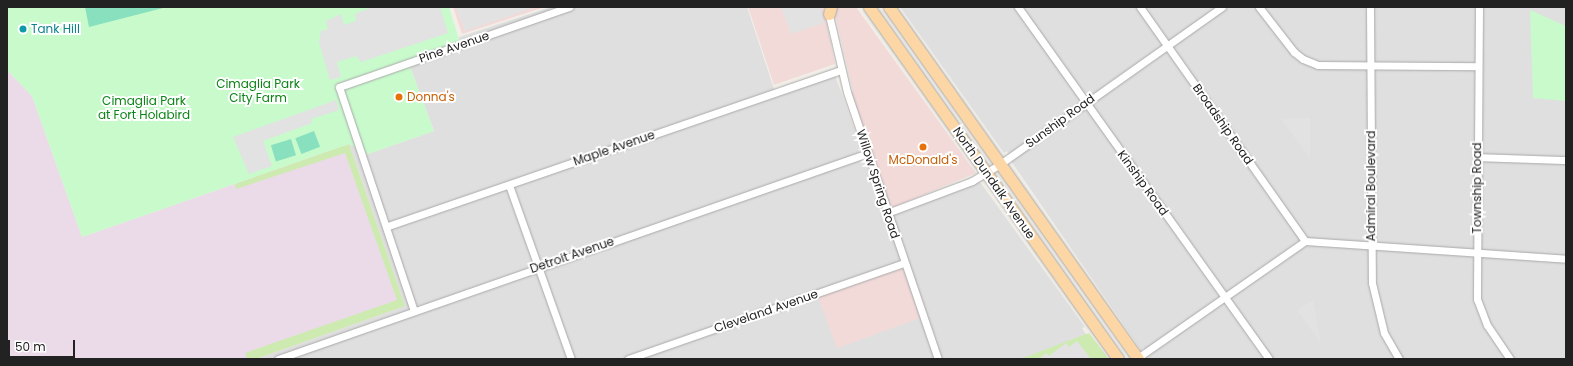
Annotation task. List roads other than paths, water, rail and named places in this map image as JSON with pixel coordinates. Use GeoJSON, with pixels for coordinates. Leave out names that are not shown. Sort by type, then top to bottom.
{"type":"FeatureCollection","features":[{"type":"Feature","properties":{"kind":"main road","name":"North Dundalk Avenue"},"geometry":{"type":"LineString","coordinates":[[869,7],[1118,359]]}},
{"type":"Feature","properties":{"kind":"main road","name":"North Dundalk Avenue"},"geometry":{"type":"LineString","coordinates":[[889,7],[1137,359]]}},
{"type":"Feature","properties":{"kind":"street","name":"Pine Avenue"},"geometry":{"type":"LineString","coordinates":[[388,226],[339,87],[569,7]]}},
{"type":"Feature","properties":{"kind":"street","name":"Kinship Road"},"geometry":{"type":"LineString","coordinates":[[1018,7],[1269,359]]}},
{"type":"Feature","properties":{"kind":"street","name":"Broadship Road"},"geometry":{"type":"LineString","coordinates":[[1140,7],[1305,241]]}},
{"type":"Feature","properties":{"kind":"street","name":"Sunship Road"},"geometry":{"type":"LineString","coordinates":[[887,213],[938,195],[986,173],[1222,7]]}},
{"type":"Feature","properties":{"kind":"street"},"geometry":{"type":"LineString","coordinates":[[1259,7],[1277,33],[1303,59],[1327,67],[1477,66]]}},
{"type":"Feature","properties":{"kind":"street","name":"Admiral Boulevard"},"geometry":{"type":"LineString","coordinates":[[1370,7],[1371,244],[1374,295],[1384,333],[1399,359]]}},
{"type":"Feature","properties":{"kind":"street","name":"Township Road"},"geometry":{"type":"LineString","coordinates":[[1479,7],[1477,66],[1479,310],[1510,359]]}},
{"type":"Feature","properties":{"kind":"street","name":"Willow Spring Road"},"geometry":{"type":"LineString","coordinates":[[829,9],[841,70],[887,213],[938,359]]}},
{"type":"Feature","properties":{"kind":"street","name":"Maple Avenue"},"geometry":{"type":"LineString","coordinates":[[388,226],[841,70]]}},
{"type":"Feature","properties":{"kind":"street","name":"Detroit Avenue"},"geometry":{"type":"LineString","coordinates":[[278,359],[539,266],[868,153]]}},
{"type":"Feature","properties":{"kind":"street"},"geometry":{"type":"LineString","coordinates":[[1478,157],[1566,160]]}},
{"type":"Feature","properties":{"kind":"street"},"geometry":{"type":"LineString","coordinates":[[509,185],[571,359]]}},
{"type":"Feature","properties":{"kind":"street"},"geometry":{"type":"LineString","coordinates":[[388,226],[414,311]]}},
{"type":"Feature","properties":{"kind":"street"},"geometry":{"type":"LineString","coordinates":[[1137,359],[1305,241],[1371,244],[1566,259]]}},
{"type":"Feature","properties":{"kind":"street","name":"Cleveland Avenue"},"geometry":{"type":"LineString","coordinates":[[628,359],[904,263]]}},
{"type":"Feature","properties":{"kind":"place","name":"Tank Hill"},"geometry":{"type":"Point","coordinates":[23,29]}},
{"type":"Feature","properties":{"kind":"place","name":"Donna's"},"geometry":{"type":"Point","coordinates":[399,97]}},
{"type":"Feature","properties":{"kind":"place","name":"McDonald's"},"geometry":{"type":"Point","coordinates":[923,147]}},
{"type":"Feature","properties":{"kind":"park label","name":"Cimaglia Park City Farm"},"geometry":{"type":"Point","coordinates":[258,91]}},
{"type":"Feature","properties":{"kind":"park label","name":"Cimaglia Park at Fort Holabird"},"geometry":{"type":"Point","coordinates":[144,108]}}]}
